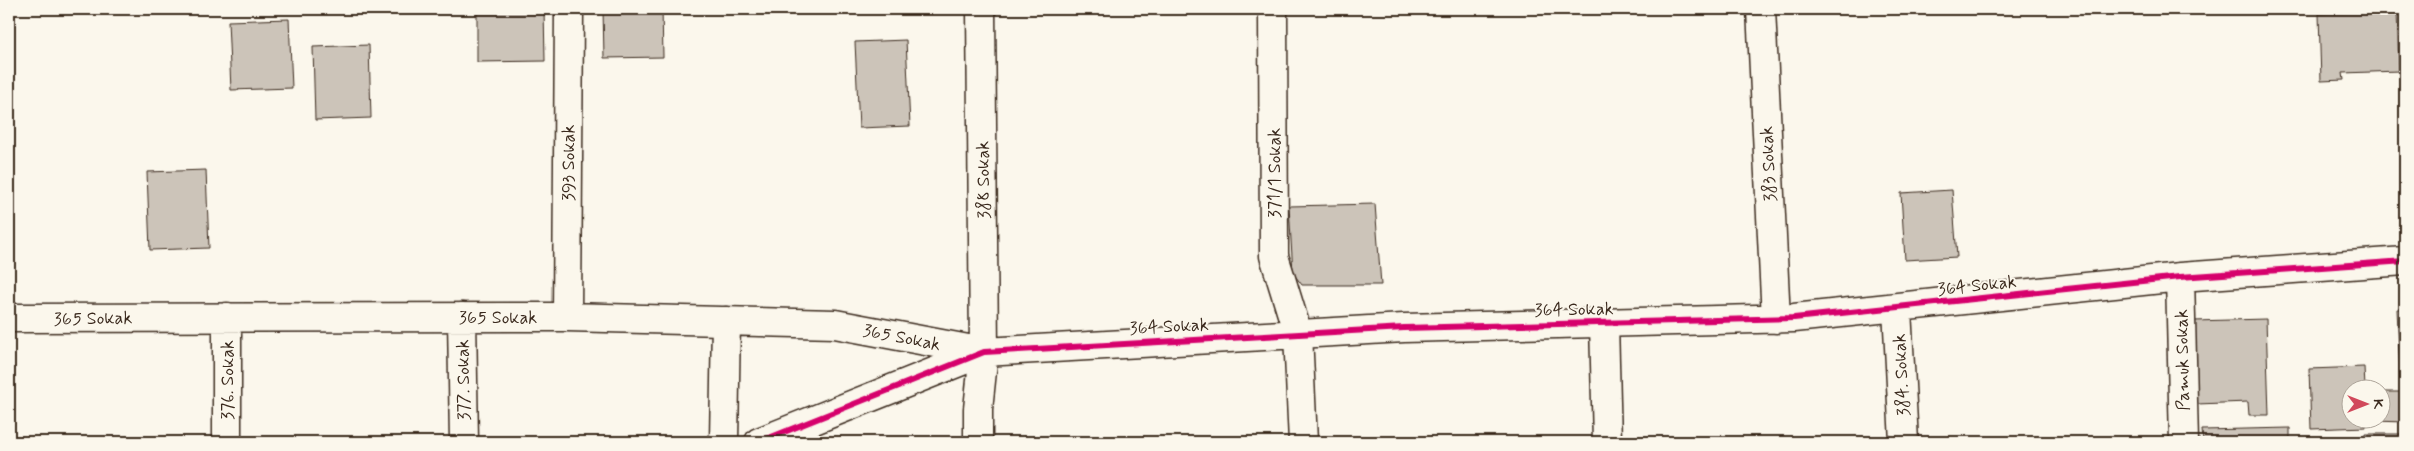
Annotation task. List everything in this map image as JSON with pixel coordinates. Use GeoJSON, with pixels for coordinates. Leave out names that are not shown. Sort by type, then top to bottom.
{"type":"FeatureCollection","features":[{"type":"Feature","properties":{"kind":"street","name":"393 Sokak"},"geometry":{"type":"LineString","coordinates":[[567,317],[569,9]]}},
{"type":"Feature","properties":{"kind":"street","name":"388 Sokak"},"geometry":{"type":"LineString","coordinates":[[978,442],[978,409],[984,352],[981,9]]}},
{"type":"Feature","properties":{"kind":"street","name":"371/1 Sokak"},"geometry":{"type":"LineString","coordinates":[[1273,9],[1274,256],[1298,334],[1303,442]]}},
{"type":"Feature","properties":{"kind":"street","name":"383 Sokak"},"geometry":{"type":"LineString","coordinates":[[1761,9],[1776,319]]}},
{"type":"Feature","properties":{"kind":"street","name":"364 Sokak"},"geometry":{"type":"LineString","coordinates":[[759,442],[984,352],[1404,328],[1776,319],[1897,308],[2180,277],[2405,261]]}},
{"type":"Feature","properties":{"kind":"street","name":"Pamuk Sokak"},"geometry":{"type":"LineString","coordinates":[[2180,277],[2184,442]]}},
{"type":"Feature","properties":{"kind":"street","name":"384. Sokak"},"geometry":{"type":"LineString","coordinates":[[1897,308],[1904,442]]}},
{"type":"Feature","properties":{"kind":"street","name":"376. Sokak"},"geometry":{"type":"LineString","coordinates":[[227,317],[227,442]]}},
{"type":"Feature","properties":{"kind":"street","name":"377. Sokak"},"geometry":{"type":"LineString","coordinates":[[462,317],[464,442]]}},
{"type":"Feature","properties":{"kind":"street","name":"365 Sokak"},"geometry":{"type":"LineString","coordinates":[[9,318],[567,317],[835,324],[984,352]]}},
{"type":"Feature","properties":{"kind":"street"},"geometry":{"type":"LineString","coordinates":[[724,442],[726,321]]}},
{"type":"Feature","properties":{"kind":"street"},"geometry":{"type":"LineString","coordinates":[[1604,323],[1607,442]]}},
{"type":"Feature","properties":{"kind":"building"},"geometry":{"type":"Polygon","coordinates":[[[477,9],[544,9],[545,61],[477,62],[477,9]]]}},
{"type":"Feature","properties":{"kind":"building"},"geometry":{"type":"Polygon","coordinates":[[[603,9],[662,9],[663,57],[604,58],[603,9]]]}},
{"type":"Feature","properties":{"kind":"building"},"geometry":{"type":"Polygon","coordinates":[[[2397,10],[2399,71],[2343,73],[2344,80],[2321,81],[2319,14],[2397,10]]]}},
{"type":"Feature","properties":{"kind":"building"},"geometry":{"type":"Polygon","coordinates":[[[289,19],[292,88],[231,90],[228,21],[289,19]]]}},
{"type":"Feature","properties":{"kind":"building"},"geometry":{"type":"Polygon","coordinates":[[[906,40],[910,126],[859,128],[855,42],[906,40]]]}},
{"type":"Feature","properties":{"kind":"building"},"geometry":{"type":"Polygon","coordinates":[[[369,45],[371,118],[315,120],[313,47],[369,45]]]}},
{"type":"Feature","properties":{"kind":"building"},"geometry":{"type":"Polygon","coordinates":[[[206,170],[209,248],[150,250],[147,172],[206,170]]]}},
{"type":"Feature","properties":{"kind":"building"},"geometry":{"type":"Polygon","coordinates":[[[1952,190],[1957,257],[1905,260],[1901,193],[1952,190]]]}},
{"type":"Feature","properties":{"kind":"building"},"geometry":{"type":"Polygon","coordinates":[[[1375,204],[1381,285],[1302,285],[1293,273],[1289,206],[1375,204]]]}},
{"type":"Feature","properties":{"kind":"building"},"geometry":{"type":"Polygon","coordinates":[[[2397,309],[2405,309],[2405,373],[2400,374],[2397,309]]]}},
{"type":"Feature","properties":{"kind":"building"},"geometry":{"type":"Polygon","coordinates":[[[2266,319],[2269,415],[2249,415],[2248,402],[2197,404],[2194,321],[2266,319]]]}},
{"type":"Feature","properties":{"kind":"building"},"geometry":{"type":"Polygon","coordinates":[[[2364,367],[2365,378],[2342,378],[2342,428],[2311,429],[2309,369],[2364,367]]]}},
{"type":"Feature","properties":{"kind":"building"},"geometry":{"type":"Polygon","coordinates":[[[2392,392],[2405,392],[2405,422],[2392,422],[2392,392]]]}},
{"type":"Feature","properties":{"kind":"building"},"geometry":{"type":"Polygon","coordinates":[[[2290,428],[2290,442],[2203,442],[2202,430],[2290,428]]]}},
{"type":"Feature","properties":{"kind":"building"},"geometry":{"type":"Polygon","coordinates":[[[2365,434],[2405,434],[2405,442],[2365,442],[2365,434]]]}},
{"type":"Feature","properties":{"kind":"cycle path"},"geometry":{"type":"LineString","coordinates":[[759,442],[984,352],[1404,328],[1794,318],[2180,277],[2405,261]]}}]}
